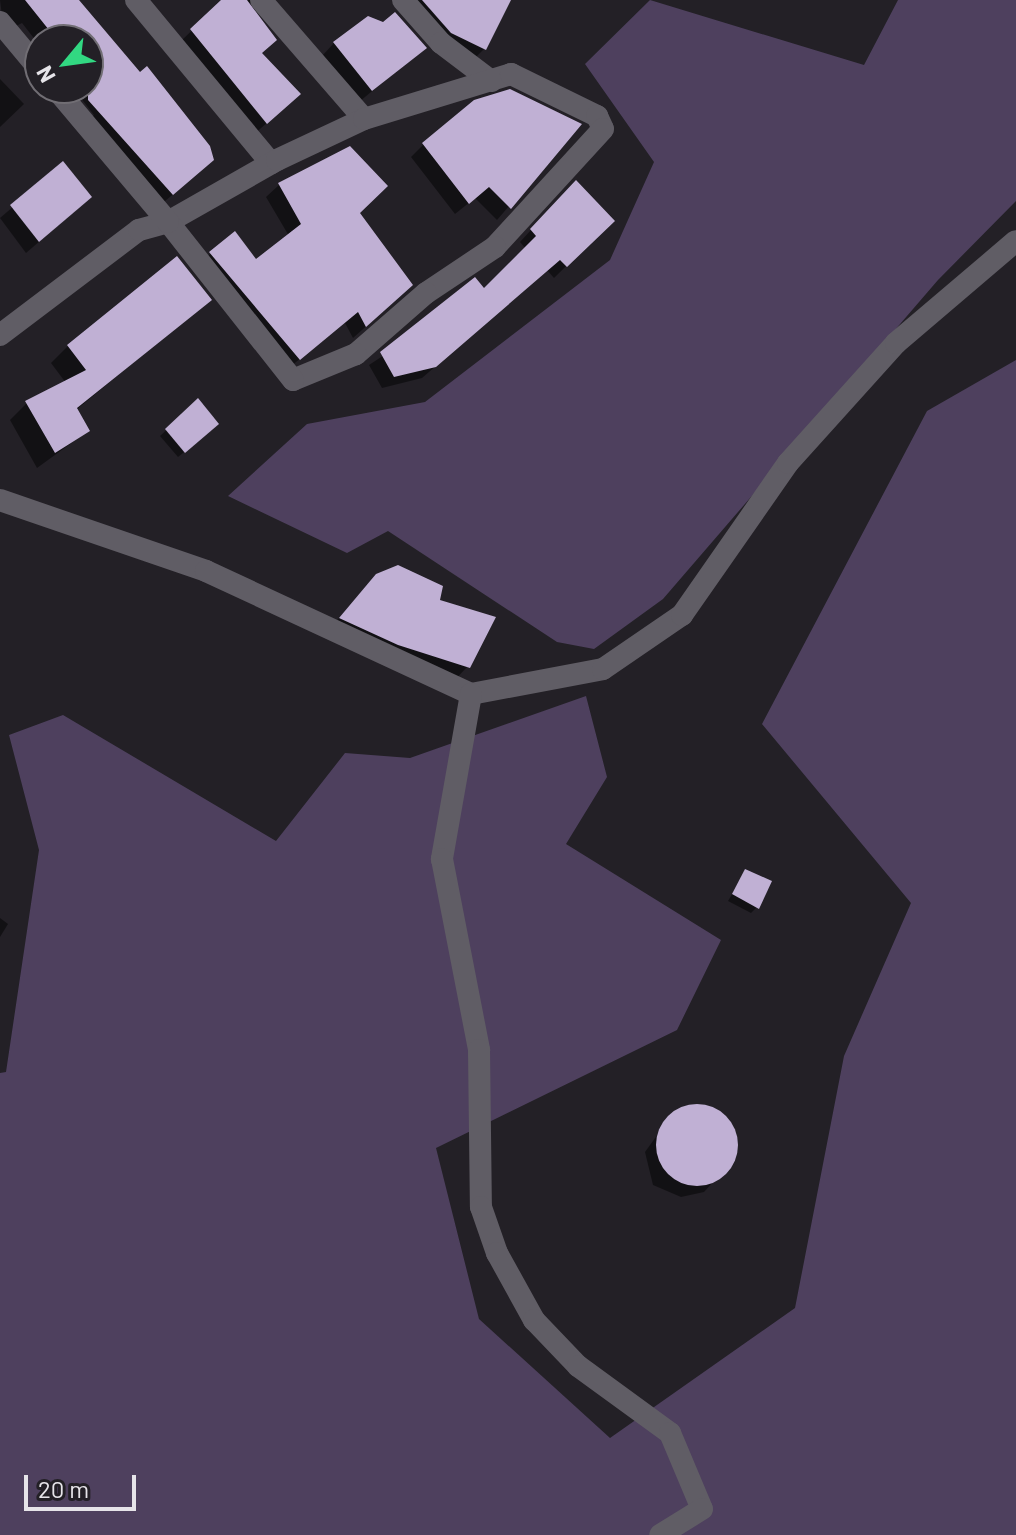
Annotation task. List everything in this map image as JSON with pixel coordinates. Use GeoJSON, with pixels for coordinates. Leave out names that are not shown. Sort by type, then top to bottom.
{"type":"FeatureCollection","features":[{"type":"Feature","properties":{"kind":"street"},"geometry":{"type":"LineString","coordinates":[[136,0],[271,163]]}},
{"type":"Feature","properties":{"kind":"street"},"geometry":{"type":"LineString","coordinates":[[261,0],[364,119]]}},
{"type":"Feature","properties":{"kind":"street"},"geometry":{"type":"LineString","coordinates":[[403,0],[441,43],[491,81]]}},
{"type":"Feature","properties":{"kind":"street"},"geometry":{"type":"LineString","coordinates":[[0,22],[24,51]]}},
{"type":"Feature","properties":{"kind":"street"},"geometry":{"type":"LineString","coordinates":[[0,335],[139,230],[168,222],[271,163],[364,119],[511,74],[597,116],[603,129],[495,247],[426,293],[356,354],[293,380],[168,222],[68,104]]}},
{"type":"Feature","properties":{"kind":"street"},"geometry":{"type":"LineString","coordinates":[[0,500],[206,571],[471,694],[603,669],[682,615],[788,463],[896,343],[1016,241]]}},
{"type":"Feature","properties":{"kind":"street"},"geometry":{"type":"LineString","coordinates":[[471,694],[442,859],[479,1050],[481,1207],[497,1253],[534,1320],[578,1366],[670,1433],[702,1509],[660,1535]]}},
{"type":"Feature","properties":{"kind":"shaded area"},"geometry":{"type":"Polygon","coordinates":[[[650,0],[864,65],[898,0],[1016,0],[1016,201],[938,280],[663,599],[594,649],[557,642],[388,531],[347,553],[228,496],[307,424],[425,402],[610,260],[654,162],[585,64],[650,0]]]}},
{"type":"Feature","properties":{"kind":"shaded area"},"geometry":{"type":"Polygon","coordinates":[[[1016,360],[1016,1535],[0,1535],[0,1073],[6,1072],[39,850],[9,735],[63,715],[276,841],[345,753],[410,758],[586,696],[607,777],[566,844],[721,940],[677,1030],[436,1148],[479,1319],[610,1438],[795,1308],[844,1056],[911,903],[762,724],[927,411],[1016,360]]]}},
{"type":"Feature","properties":{"kind":"building"},"geometry":{"type":"Polygon","coordinates":[[[25,0],[79,0],[99,24],[44,24],[25,0]]]}},
{"type":"Feature","properties":{"kind":"building"},"geometry":{"type":"Polygon","coordinates":[[[221,0],[247,0],[277,40],[262,53],[301,94],[267,124],[190,29],[221,0]]]}},
{"type":"Feature","properties":{"kind":"building"},"geometry":{"type":"Polygon","coordinates":[[[422,0],[511,0],[486,50],[451,33],[422,0]]]}},
{"type":"Feature","properties":{"kind":"building"},"geometry":{"type":"Polygon","coordinates":[[[395,12],[427,48],[372,91],[333,42],[368,16],[383,22],[395,12]]]}},
{"type":"Feature","properties":{"kind":"building"},"geometry":{"type":"Polygon","coordinates":[[[104,30],[140,72],[147,66],[210,146],[214,160],[173,195],[92,104],[104,104],[104,30]]]}},
{"type":"Feature","properties":{"kind":"building"},"geometry":{"type":"Polygon","coordinates":[[[510,89],[582,124],[511,209],[489,187],[469,204],[422,143],[474,100],[510,89]]]}},
{"type":"Feature","properties":{"kind":"building"},"geometry":{"type":"Polygon","coordinates":[[[350,146],[388,186],[360,213],[413,285],[366,327],[358,312],[300,360],[209,252],[235,231],[256,259],[301,224],[278,183],[350,146]]]}},
{"type":"Feature","properties":{"kind":"building"},"geometry":{"type":"Polygon","coordinates":[[[63,161],[92,197],[39,242],[10,205],[63,161]]]}},
{"type":"Feature","properties":{"kind":"building"},"geometry":{"type":"Polygon","coordinates":[[[576,180],[615,221],[567,267],[560,260],[436,367],[394,377],[380,352],[475,277],[484,288],[536,236],[530,229],[576,180]]]}},
{"type":"Feature","properties":{"kind":"building"},"geometry":{"type":"Polygon","coordinates":[[[177,256],[212,300],[77,408],[90,431],[55,453],[25,401],[86,370],[67,345],[177,256]]]}},
{"type":"Feature","properties":{"kind":"building"},"geometry":{"type":"Polygon","coordinates":[[[198,398],[219,424],[185,453],[165,429],[198,398]]]}},
{"type":"Feature","properties":{"kind":"building"},"geometry":{"type":"Polygon","coordinates":[[[398,565],[443,586],[440,600],[496,617],[470,668],[398,645],[339,618],[376,574],[398,565]]]}},
{"type":"Feature","properties":{"kind":"building"},"geometry":{"type":"Polygon","coordinates":[[[745,869],[772,881],[759,909],[732,894],[745,869]]]}},
{"type":"Feature","properties":{"kind":"building"},"geometry":{"type":"Polygon","coordinates":[[[697,1104],[713,1107],[726,1116],[735,1129],[738,1145],[735,1161],[726,1174],[713,1183],[697,1186],[681,1183],[668,1174],[659,1161],[656,1145],[659,1129],[668,1116],[681,1107],[697,1104]]]}}]}
